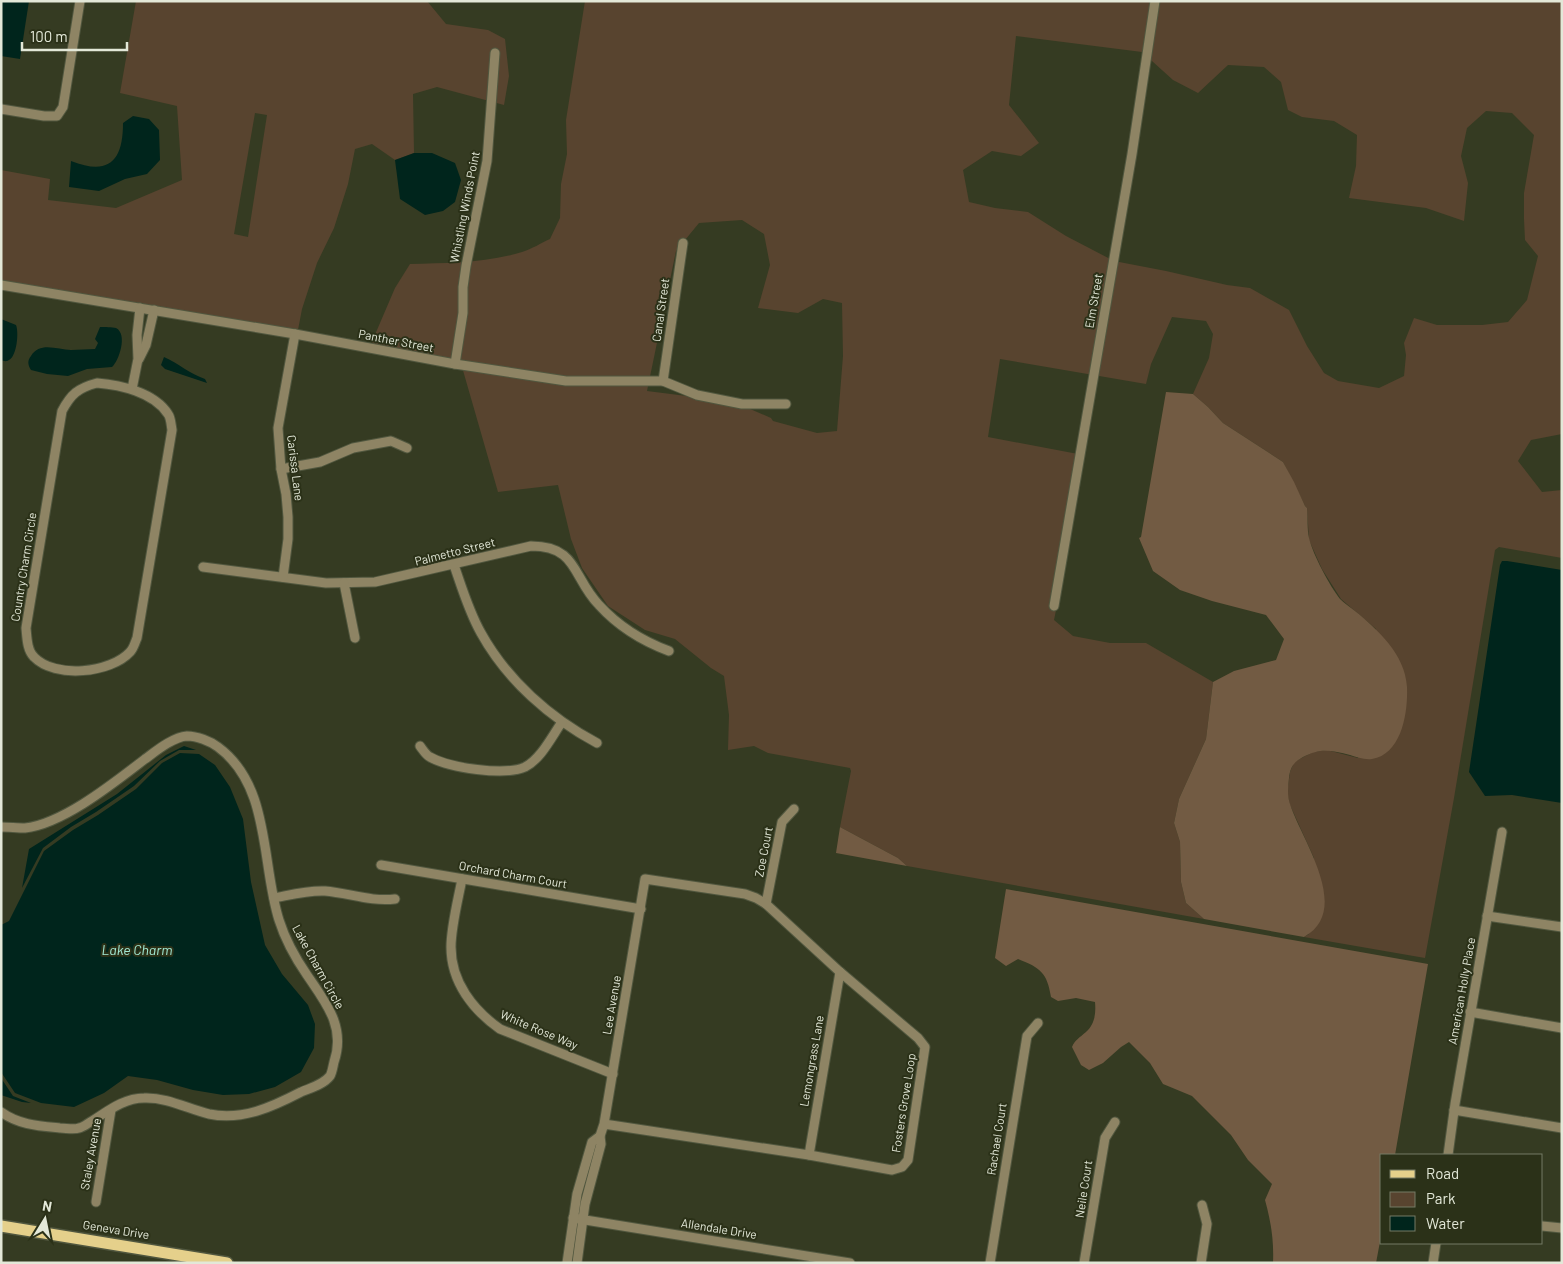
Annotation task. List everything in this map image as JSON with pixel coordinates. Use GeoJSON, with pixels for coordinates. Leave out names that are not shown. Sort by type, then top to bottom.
{"type":"FeatureCollection","features":[{"type":"Feature","properties":{"kind":"main road","name":"Geneva Drive"},"geometry":{"type":"LineString","coordinates":[[1,1226],[226,1263]]}},
{"type":"Feature","properties":{"kind":"street"},"geometry":{"type":"LineString","coordinates":[[1,109],[44,116],[57,116],[63,107],[80,1]]}},
{"type":"Feature","properties":{"kind":"street","name":"Elm Street"},"geometry":{"type":"LineString","coordinates":[[1054,606],[1132,154],[1155,1]]}},
{"type":"Feature","properties":{"kind":"street","name":"Whistling Winds Point"},"geometry":{"type":"LineString","coordinates":[[455,364],[464,313],[466,266],[487,162],[495,52]]}},
{"type":"Feature","properties":{"kind":"street","name":"Canal Street"},"geometry":{"type":"LineString","coordinates":[[663,381],[683,243]]}},
{"type":"Feature","properties":{"kind":"street","name":"Panther Street"},"geometry":{"type":"LineString","coordinates":[[1,285],[295,334],[455,364],[566,381],[663,381],[697,395],[742,404],[786,404]]}},
{"type":"Feature","properties":{"kind":"street"},"geometry":{"type":"LineString","coordinates":[[132,389],[138,359],[137,336],[140,308]]}},
{"type":"Feature","properties":{"kind":"street"},"geometry":{"type":"LineString","coordinates":[[138,359],[148,338],[154,310]]}},
{"type":"Feature","properties":{"kind":"street","name":"Carissa Lane"},"geometry":{"type":"LineString","coordinates":[[283,577],[288,539],[288,517],[281,469],[278,428],[295,334]]}},
{"type":"Feature","properties":{"kind":"street"},"geometry":{"type":"LineString","coordinates":[[137,336],[148,338]]}},
{"type":"Feature","properties":{"kind":"street","name":"Country Charm Circle"},"geometry":{"type":"LineString","coordinates":[[97,383],[114,384],[132,389],[159,404],[169,415],[172,430],[137,638],[131,651],[120,660],[88,671],[73,672],[46,666],[33,657],[27,644],[26,628],[62,411],[69,397],[84,386],[97,383]]}},
{"type":"Feature","properties":{"kind":"street"},"geometry":{"type":"LineString","coordinates":[[281,469],[320,462],[353,448],[391,441],[407,448]]}},
{"type":"Feature","properties":{"kind":"street","name":"Palmetto Street"},"geometry":{"type":"LineString","coordinates":[[203,567],[344,583],[375,582],[531,546],[551,547],[562,553],[571,562],[586,589],[598,605],[616,622],[634,635],[669,651]]}},
{"type":"Feature","properties":{"kind":"street"},"geometry":{"type":"LineString","coordinates":[[454,565],[469,609],[481,634],[502,664],[520,685],[562,722],[597,743]]}},
{"type":"Feature","properties":{"kind":"street"},"geometry":{"type":"LineString","coordinates":[[344,583],[355,638]]}},
{"type":"Feature","properties":{"kind":"street"},"geometry":{"type":"LineString","coordinates":[[420,746],[429,757],[447,764],[473,769],[506,771],[518,769],[532,762],[562,722]]}},
{"type":"Feature","properties":{"kind":"street","name":"Lake Charm Circle"},"geometry":{"type":"LineString","coordinates":[[1,827],[26,828],[51,820],[97,796],[166,744],[186,736],[210,741],[230,756],[244,777],[256,803],[279,920],[292,951],[332,1012],[338,1034],[338,1050],[330,1076],[314,1087],[272,1107],[234,1116],[210,1114],[171,1102],[145,1098],[130,1100],[78,1129],[30,1126],[10,1119],[1,1112]]}},
{"type":"Feature","properties":{"kind":"street","name":"Zoe Court"},"geometry":{"type":"LineString","coordinates":[[766,904],[782,822],[794,809]]}},
{"type":"Feature","properties":{"kind":"street","name":"American Holly Place"},"geometry":{"type":"LineString","coordinates":[[1448,1154],[1470,1012],[1502,832]]}},
{"type":"Feature","properties":{"kind":"street","name":"Orchard Charm Court"},"geometry":{"type":"LineString","coordinates":[[381,865],[641,910]]}},
{"type":"Feature","properties":{"kind":"street","name":"White Rose Way"},"geometry":{"type":"LineString","coordinates":[[462,879],[451,946],[453,968],[467,999],[485,1019],[500,1029],[613,1074]]}},
{"type":"Feature","properties":{"kind":"street","name":"Fosters Grove Loop"},"geometry":{"type":"LineString","coordinates":[[604,1124],[809,1155],[892,1170],[902,1167],[908,1160],[925,1047],[918,1038],[840,972],[766,904],[745,894],[646,879]]}},
{"type":"Feature","properties":{"kind":"street","name":"Lee Avenue"},"geometry":{"type":"LineString","coordinates":[[576,1263],[585,1204],[602,1144],[600,1136],[613,1074],[646,879]]}},
{"type":"Feature","properties":{"kind":"street"},"geometry":{"type":"LineString","coordinates":[[274,898],[327,891],[375,900],[395,899]]}},
{"type":"Feature","properties":{"kind":"street"},"geometry":{"type":"LineString","coordinates":[[1487,916],[1562,927]]}},
{"type":"Feature","properties":{"kind":"street","name":"Lemongrass Lane"},"geometry":{"type":"LineString","coordinates":[[809,1155],[840,972]]}},
{"type":"Feature","properties":{"kind":"street"},"geometry":{"type":"LineString","coordinates":[[1470,1012],[1562,1028]]}},
{"type":"Feature","properties":{"kind":"street","name":"Rachael Court"},"geometry":{"type":"LineString","coordinates":[[990,1263],[1027,1036],[1038,1023]]}},
{"type":"Feature","properties":{"kind":"street","name":"Staley Avenue"},"geometry":{"type":"LineString","coordinates":[[96,1202],[112,1110]]}},
{"type":"Feature","properties":{"kind":"street"},"geometry":{"type":"LineString","coordinates":[[1454,1110],[1562,1128]]}},
{"type":"Feature","properties":{"kind":"street","name":"Neile Court"},"geometry":{"type":"LineString","coordinates":[[1084,1263],[1105,1138],[1115,1122]]}},
{"type":"Feature","properties":{"kind":"street","name":"Lee Avenue"},"geometry":{"type":"LineString","coordinates":[[567,1263],[577,1194],[592,1142],[596,1137],[600,1136]]}},
{"type":"Feature","properties":{"kind":"street"},"geometry":{"type":"LineString","coordinates":[[1201,1263],[1207,1224],[1202,1205]]}},
{"type":"Feature","properties":{"kind":"street","name":"Allendale Drive"},"geometry":{"type":"LineString","coordinates":[[573,1218],[850,1263]]}},
{"type":"Feature","properties":{"kind":"street"},"geometry":{"type":"LineString","coordinates":[[1543,1226],[1562,1228]]}},
{"type":"Feature","properties":{"kind":"street"},"geometry":{"type":"LineString","coordinates":[[1433,1263],[1436,1244]]}},
{"type":"Feature","properties":{"kind":"green space"},"geometry":{"type":"Polygon","coordinates":[[[136,1],[427,1],[446,24],[488,30],[505,39],[509,76],[504,105],[437,87],[413,94],[414,153],[395,160],[372,144],[355,149],[348,184],[334,228],[317,263],[302,309],[298,330],[1,281],[1,170],[50,179],[48,200],[116,208],[182,180],[177,106],[120,93],[136,1]],[[255,113],[234,234],[248,237],[267,115],[255,113]]]}},
{"type":"Feature","properties":{"kind":"green space"},"geometry":{"type":"Polygon","coordinates":[[[585,1],[1562,1],[1562,434],[1531,440],[1518,461],[1542,492],[1562,490],[1562,558],[1499,547],[1495,550],[1454,798],[1425,958],[1304,937],[1309,934],[1314,858],[1290,805],[1287,794],[1290,772],[1294,762],[1313,752],[1327,750],[1358,758],[1376,629],[1341,599],[1322,569],[1309,540],[1307,508],[1283,462],[1223,423],[1193,394],[1209,358],[1213,334],[1206,321],[1172,317],[1151,364],[1146,384],[1000,359],[988,437],[1078,454],[1063,576],[1054,620],[1073,636],[1110,643],[1146,643],[1213,682],[1206,739],[1179,799],[1174,823],[1180,842],[1181,882],[1186,903],[1204,919],[907,866],[898,858],[840,827],[850,768],[768,753],[754,746],[728,750],[729,715],[724,676],[675,639],[645,630],[608,606],[582,568],[571,539],[558,485],[498,492],[460,360],[371,344],[395,288],[410,264],[466,262],[508,256],[526,251],[550,239],[560,218],[561,184],[567,154],[566,120],[585,1]],[[1016,36],[1009,105],[1039,143],[1021,156],[992,151],[963,170],[969,202],[995,208],[1028,212],[1066,236],[1114,261],[1227,285],[1250,288],[1289,310],[1307,346],[1324,373],[1338,381],[1379,388],[1404,376],[1406,355],[1404,343],[1414,318],[1437,325],[1482,325],[1508,322],[1527,300],[1538,256],[1525,240],[1524,219],[1524,193],[1534,135],[1512,113],[1486,111],[1467,128],[1461,156],[1468,183],[1464,221],[1426,208],[1349,198],[1356,166],[1357,135],[1334,121],[1302,117],[1288,110],[1281,82],[1264,67],[1228,65],[1198,93],[1173,80],[1142,52],[1016,36]],[[742,220],[699,223],[676,251],[647,391],[734,402],[771,418],[773,421],[817,433],[837,431],[843,356],[842,303],[823,299],[798,313],[758,308],[770,265],[764,234],[742,220]]]}},
{"type":"Feature","properties":{"kind":"shaded area"},"geometry":{"type":"Polygon","coordinates":[[[1166,392],[1193,394],[1223,423],[1283,462],[1307,508],[1309,538],[1314,553],[1327,578],[1340,599],[1373,626],[1389,644],[1396,653],[1405,675],[1407,697],[1404,719],[1397,741],[1390,749],[1372,759],[1331,751],[1315,752],[1297,761],[1290,771],[1289,801],[1320,874],[1324,892],[1324,910],[1318,925],[1304,937],[1204,919],[1186,903],[1181,882],[1180,842],[1174,823],[1179,799],[1206,739],[1213,682],[1234,671],[1276,660],[1284,639],[1266,615],[1212,601],[1180,590],[1153,571],[1139,538],[1141,537],[1166,392]]]}},
{"type":"Feature","properties":{"kind":"shaded area"},"geometry":{"type":"Polygon","coordinates":[[[840,827],[898,858],[907,866],[836,853],[840,827]]]}},
{"type":"Feature","properties":{"kind":"shaded area"},"geometry":{"type":"Polygon","coordinates":[[[1006,889],[1428,964],[1395,1154],[1380,1154],[1380,1242],[1376,1263],[1273,1263],[1272,1231],[1265,1200],[1272,1184],[1248,1160],[1231,1135],[1192,1096],[1163,1084],[1150,1063],[1129,1042],[1103,1063],[1089,1070],[1081,1065],[1072,1047],[1093,1022],[1095,1002],[1076,998],[1058,1001],[1051,997],[1042,972],[1032,965],[1018,959],[1006,966],[995,958],[1006,889]]]}},
{"type":"Feature","properties":{"kind":"water"},"geometry":{"type":"Polygon","coordinates":[[[1,1],[29,1],[20,59],[1,56],[1,1]]]}},
{"type":"Feature","properties":{"kind":"water"},"geometry":{"type":"Polygon","coordinates":[[[133,116],[149,119],[159,130],[160,160],[147,174],[125,179],[99,191],[69,187],[71,161],[95,167],[104,166],[111,162],[117,156],[120,147],[123,123],[133,116]]]}},
{"type":"Feature","properties":{"kind":"water"},"geometry":{"type":"Polygon","coordinates":[[[414,153],[432,153],[455,163],[461,180],[455,202],[443,211],[425,215],[400,199],[395,160],[414,153]]]}},
{"type":"Feature","properties":{"kind":"water"},"geometry":{"type":"Polygon","coordinates":[[[1,319],[16,325],[17,328],[16,349],[12,358],[6,361],[1,360],[1,319]]]}},
{"type":"Feature","properties":{"kind":"water"},"geometry":{"type":"Polygon","coordinates":[[[100,327],[116,328],[120,331],[122,341],[120,354],[112,367],[87,369],[68,376],[31,370],[29,360],[35,351],[39,349],[50,347],[71,350],[95,349],[98,343],[95,339],[100,327]]]}},
{"type":"Feature","properties":{"kind":"water"},"geometry":{"type":"Polygon","coordinates":[[[164,357],[205,379],[207,383],[165,369],[161,365],[164,357]]]}},
{"type":"Feature","properties":{"kind":"water"},"geometry":{"type":"Polygon","coordinates":[[[1502,561],[1562,570],[1562,803],[1512,795],[1485,796],[1469,772],[1502,561]]]}},
{"type":"Feature","properties":{"kind":"water"},"geometry":{"type":"Polygon","coordinates":[[[184,746],[196,750],[179,750],[160,761],[134,786],[71,827],[43,848],[22,888],[29,849],[117,794],[166,755],[184,746]]]}},
{"type":"Feature","properties":{"kind":"water","name":"Lake Charm"},"geometry":{"type":"Polygon","coordinates":[[[180,753],[199,754],[215,765],[230,787],[243,819],[251,882],[265,945],[282,974],[308,1005],[315,1024],[314,1048],[301,1072],[275,1087],[249,1094],[223,1095],[193,1090],[157,1080],[128,1076],[104,1093],[74,1107],[41,1103],[15,1093],[1,1072],[1,925],[9,921],[44,851],[136,789],[162,763],[180,753]]]}},
{"type":"Feature","properties":{"kind":"water"},"geometry":{"type":"Polygon","coordinates":[[[1,1078],[13,1096],[31,1103],[1,1095],[1,1078]]]}}]}
